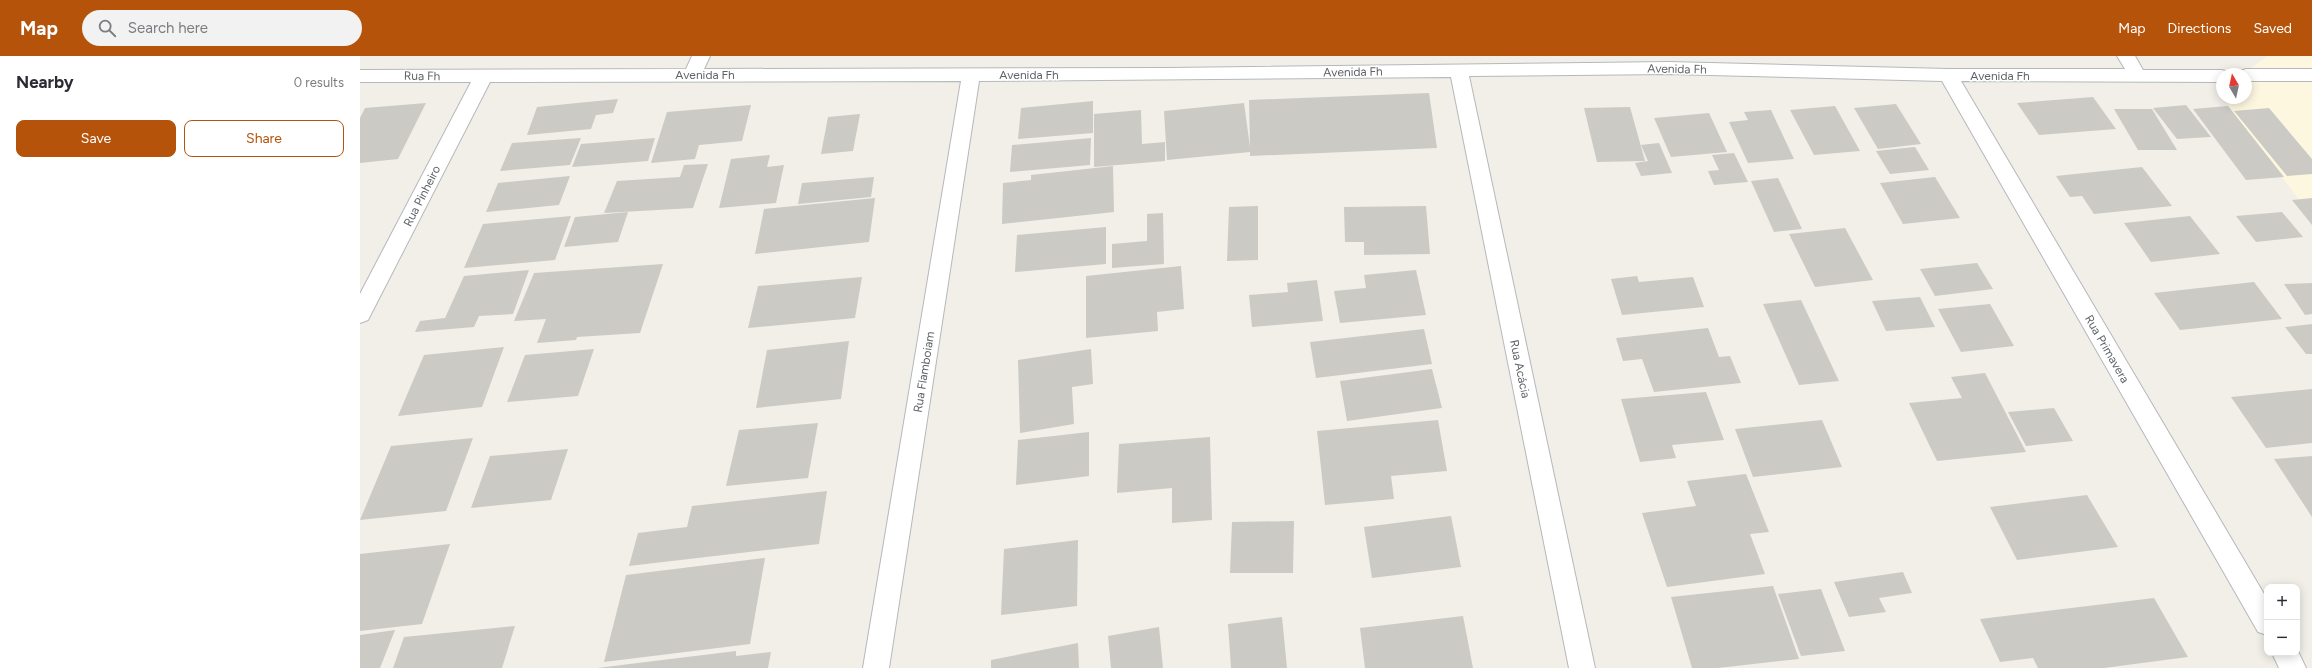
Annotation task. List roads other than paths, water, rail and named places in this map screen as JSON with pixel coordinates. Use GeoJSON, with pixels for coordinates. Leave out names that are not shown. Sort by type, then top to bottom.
{"type":"FeatureCollection","features":[{"type":"Feature","properties":{"kind":"street"},"geometry":{"type":"LineString","coordinates":[[692,75],[701,56]]}},
{"type":"Feature","properties":{"kind":"street"},"geometry":{"type":"LineString","coordinates":[[1169,74],[1172,56]]}},
{"type":"Feature","properties":{"kind":"street"},"geometry":{"type":"LineString","coordinates":[[2126,56],[2138,76]]}},
{"type":"Feature","properties":{"kind":"street","name":"Avenida Fh"},"geometry":{"type":"LineString","coordinates":[[483,77],[1169,74],[1459,70],[1668,62],[1948,75],[2216,76]]}},
{"type":"Feature","properties":{"kind":"street","name":"Rua Acácia"},"geometry":{"type":"LineString","coordinates":[[1459,70],[1582,668]]}},
{"type":"Feature","properties":{"kind":"street","name":"Rua Flamboiam"},"geometry":{"type":"LineString","coordinates":[[876,668],[971,75]]}},
{"type":"Feature","properties":{"kind":"street","name":"Rua Primavera"},"geometry":{"type":"LineString","coordinates":[[1948,75],[2265,620]]}},
{"type":"Feature","properties":{"kind":"street"},"geometry":{"type":"LineString","coordinates":[[2252,76],[2312,75]]}},
{"type":"Feature","properties":{"kind":"street","name":"Rua Fh"},"geometry":{"type":"LineString","coordinates":[[360,76],[483,77]]}},
{"type":"Feature","properties":{"kind":"street","name":"Rua Pinheiro"},"geometry":{"type":"LineString","coordinates":[[360,314],[483,77]]}},
{"type":"Feature","properties":{"kind":"street"},"geometry":{"type":"LineString","coordinates":[[2287,656],[2294,668]]}}]}
